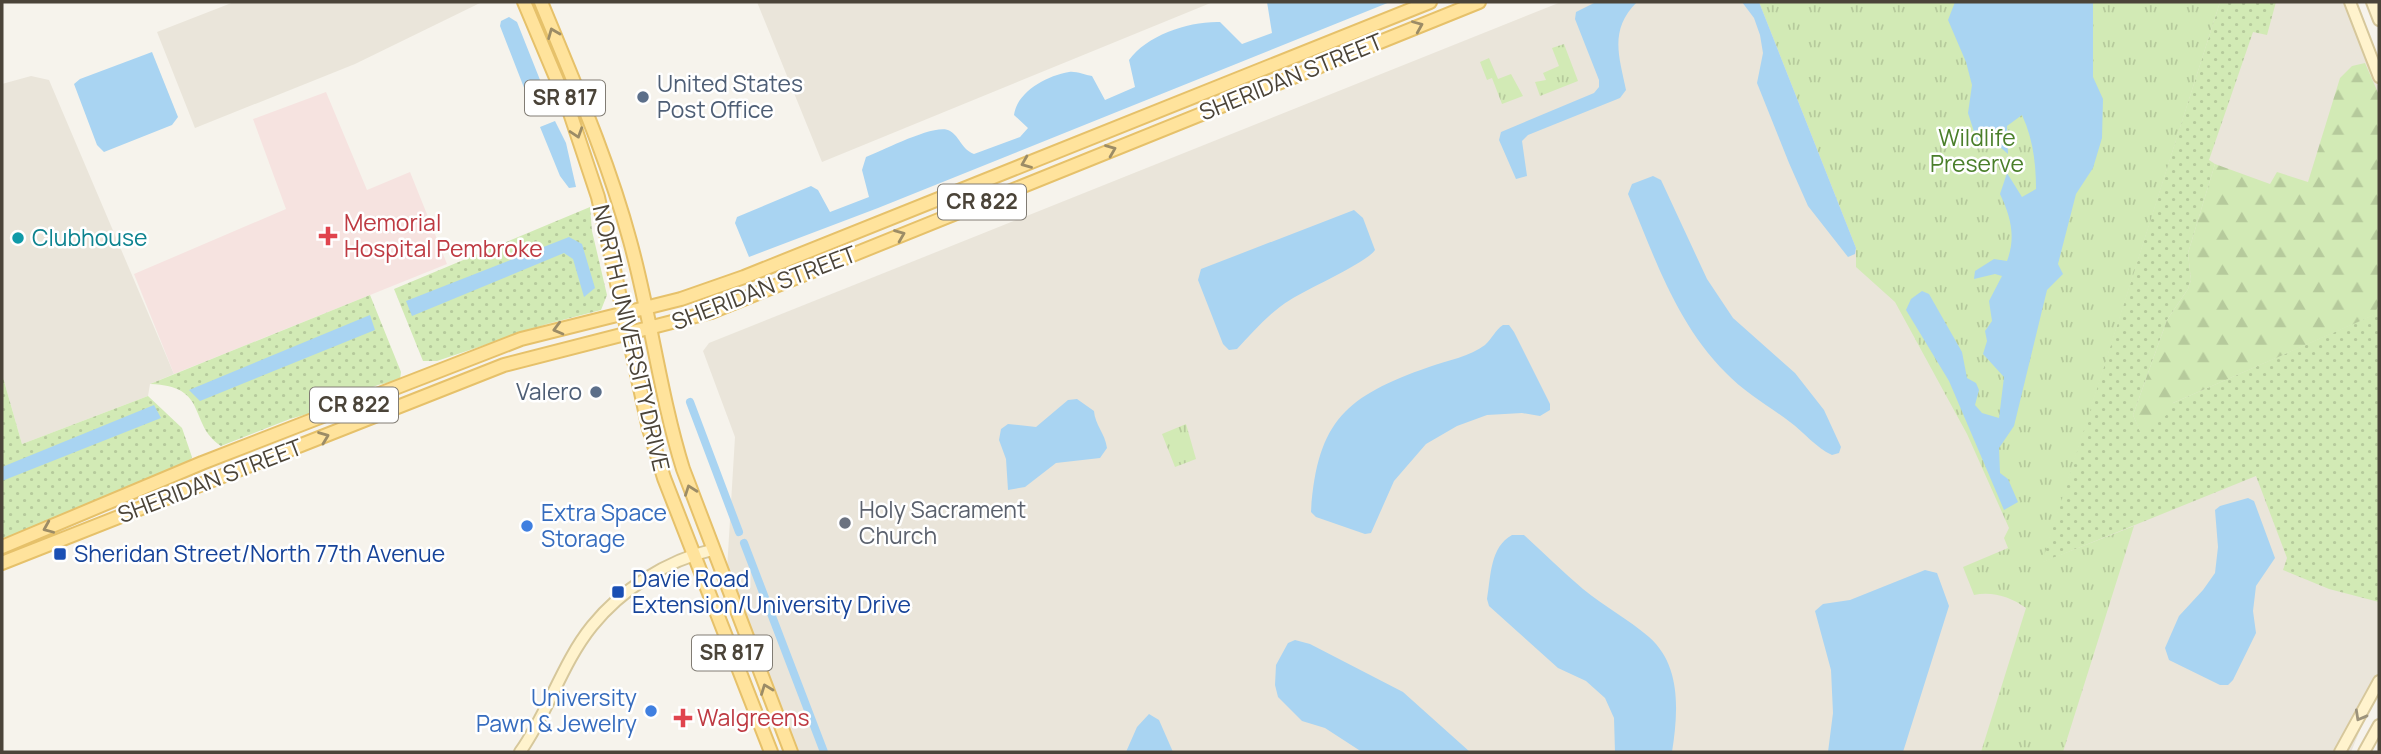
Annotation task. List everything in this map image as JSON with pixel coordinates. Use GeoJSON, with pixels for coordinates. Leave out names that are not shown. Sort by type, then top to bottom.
{"type":"FeatureCollection","features":[{"type":"Feature","properties":{"kind":"main road","name":"NORTH UNIVERSITY DRIVE"},"geometry":{"type":"LineString","coordinates":[[524,2],[567,104],[598,197],[659,461],[771,752]]}},
{"type":"Feature","properties":{"kind":"main road","name":"NORTH UNIVERSITY DRIVE"},"geometry":{"type":"LineString","coordinates":[[541,2],[616,190],[671,429],[712,550],[791,752]]}},
{"type":"Feature","properties":{"kind":"main road","name":"SHERIDAN STREET"},"geometry":{"type":"LineString","coordinates":[[2,547],[213,459],[521,339],[645,307],[744,277],[1430,2]]}},
{"type":"Feature","properties":{"kind":"main road","name":"SHERIDAN STREET"},"geometry":{"type":"LineString","coordinates":[[2,563],[504,365],[710,312],[1479,2]]}},
{"type":"Feature","properties":{"kind":"main road"},"geometry":{"type":"LineString","coordinates":[[2350,2],[2379,76]]}},
{"type":"Feature","properties":{"kind":"main road"},"geometry":{"type":"LineString","coordinates":[[2372,2],[2379,20]]}},
{"type":"Feature","properties":{"kind":"main road"},"geometry":{"type":"LineString","coordinates":[[520,752],[591,627],[641,582],[693,554],[712,550]]}},
{"type":"Feature","properties":{"kind":"main road"},"geometry":{"type":"LineString","coordinates":[[2340,752],[2379,681]]}},
{"type":"Feature","properties":{"kind":"main road"},"geometry":{"type":"LineString","coordinates":[[2364,752],[2379,725]]}},
{"type":"Feature","properties":{"kind":"shaded area"},"geometry":{"type":"Polygon","coordinates":[[[234,2],[480,3],[355,64],[195,128],[157,32],[234,2]]]}},
{"type":"Feature","properties":{"kind":"shaded area"},"geometry":{"type":"Polygon","coordinates":[[[757,2],[1213,2],[822,162],[757,2]]]}},
{"type":"Feature","properties":{"kind":"shaded area"},"geometry":{"type":"Polygon","coordinates":[[[1561,2],[2343,2],[2379,88],[2379,684],[2351,752],[791,752],[726,586],[735,437],[703,351],[709,343],[1561,2]]]}},
{"type":"Feature","properties":{"kind":"shaded area"},"geometry":{"type":"Polygon","coordinates":[[[31,76],[49,80],[174,374],[150,384],[148,396],[22,444],[2,374],[2,84],[31,76]]]}},
{"type":"Feature","properties":{"kind":"shaded area","name":"Memorial Hospital Pembroke"},"geometry":{"type":"Polygon","coordinates":[[[326,92],[367,190],[410,172],[447,264],[174,374],[134,274],[286,209],[253,119],[326,92]]]}},
{"type":"Feature","properties":{"kind":"green space","name":"Wildlife Preserve"},"geometry":{"type":"Polygon","coordinates":[[[1759,2],[2220,2],[2042,562],[2134,526],[2063,752],[1981,752],[2026,608],[2001,596],[1974,595],[1963,567],[2008,548],[2004,538],[2009,528],[1967,434],[1895,302],[1856,267],[1856,248],[1759,2]]]}},
{"type":"Feature","properties":{"kind":"green space"},"geometry":{"type":"Polygon","coordinates":[[[2220,2],[2276,2],[2267,35],[2253,32],[2209,160],[2215,164],[2188,253],[2191,280],[2167,320],[2133,415],[2141,433],[2173,403],[2373,315],[2379,304],[2379,602],[2329,589],[2283,570],[2287,558],[2256,476],[2041,563],[2220,2]]]}},
{"type":"Feature","properties":{"kind":"green space"},"geometry":{"type":"Polygon","coordinates":[[[1564,44],[1578,81],[1540,96],[1535,82],[1546,80],[1543,73],[1559,66],[1552,48],[1564,44]]]}},
{"type":"Feature","properties":{"kind":"green space"},"geometry":{"type":"Polygon","coordinates":[[[1489,58],[1498,79],[1511,74],[1523,96],[1502,104],[1492,78],[1487,80],[1480,62],[1489,58]]]}},
{"type":"Feature","properties":{"kind":"green space"},"geometry":{"type":"Polygon","coordinates":[[[2365,63],[2379,95],[2379,304],[2374,315],[2173,403],[2169,413],[2141,434],[2133,415],[2167,320],[2191,280],[2188,253],[2215,164],[2270,184],[2277,172],[2308,182],[2340,78],[2352,66],[2365,63]]]}},
{"type":"Feature","properties":{"kind":"green space"},"geometry":{"type":"Polygon","coordinates":[[[590,207],[592,231],[607,295],[601,310],[547,324],[437,361],[423,361],[394,289],[590,207]]]}},
{"type":"Feature","properties":{"kind":"green space"},"geometry":{"type":"Polygon","coordinates":[[[370,295],[401,372],[400,380],[378,385],[343,399],[335,406],[290,419],[221,446],[211,437],[190,398],[182,391],[169,386],[150,384],[370,295]]]}},
{"type":"Feature","properties":{"kind":"green space"},"geometry":{"type":"Polygon","coordinates":[[[2,374],[22,444],[148,396],[182,428],[192,457],[189,463],[2,539],[2,374]]]}},
{"type":"Feature","properties":{"kind":"green space"},"geometry":{"type":"Polygon","coordinates":[[[1186,424],[1196,459],[1175,467],[1162,434],[1186,424]]]}},
{"type":"Feature","properties":{"kind":"water"},"geometry":{"type":"Polygon","coordinates":[[[1267,2],[1390,2],[878,208],[749,257],[735,223],[737,217],[811,186],[818,190],[830,212],[869,197],[862,170],[866,157],[934,130],[950,131],[974,154],[1020,137],[1028,128],[1014,115],[1016,107],[1027,92],[1042,81],[1069,72],[1092,76],[1105,100],[1135,87],[1129,60],[1146,43],[1170,31],[1195,24],[1220,22],[1242,44],[1272,33],[1267,2]]]}},
{"type":"Feature","properties":{"kind":"water"},"geometry":{"type":"Polygon","coordinates":[[[1596,2],[1637,2],[1628,12],[1619,33],[1619,55],[1626,90],[1620,98],[1528,135],[1522,141],[1527,176],[1516,179],[1499,140],[1501,132],[1594,93],[1599,87],[1599,80],[1575,19],[1576,12],[1596,2]]]}},
{"type":"Feature","properties":{"kind":"water"},"geometry":{"type":"Polygon","coordinates":[[[1742,2],[1759,2],[1856,248],[1855,254],[1848,257],[1808,206],[1757,83],[1763,53],[1760,35],[1754,18],[1742,2]]]}},
{"type":"Feature","properties":{"kind":"water"},"geometry":{"type":"Polygon","coordinates":[[[1955,2],[2093,2],[2093,77],[2103,99],[2102,138],[2093,168],[2076,194],[2058,264],[2063,274],[2047,290],[2014,426],[1999,448],[2000,473],[2008,479],[2018,502],[2004,510],[1949,381],[1906,310],[1911,299],[1922,291],[1929,294],[1962,352],[1967,378],[1976,383],[1979,390],[1975,405],[1982,413],[1999,418],[2004,377],[1983,354],[1987,341],[1985,331],[1992,321],[1989,301],[2002,276],[1995,274],[1974,279],[1975,271],[1994,259],[2007,261],[2011,227],[2000,194],[2007,173],[2022,197],[2036,189],[2034,160],[2029,133],[2022,115],[2007,126],[2008,154],[1993,141],[1977,141],[1968,113],[1972,85],[1966,62],[1948,20],[1955,2]]]}},
{"type":"Feature","properties":{"kind":"water"},"geometry":{"type":"Polygon","coordinates":[[[509,17],[517,22],[546,95],[546,101],[536,106],[528,98],[500,26],[501,21],[509,17]]]}},
{"type":"Feature","properties":{"kind":"water"},"geometry":{"type":"Polygon","coordinates":[[[152,52],[178,117],[172,125],[104,152],[97,145],[74,84],[80,79],[152,52]]]}},
{"type":"Feature","properties":{"kind":"water"},"geometry":{"type":"Polygon","coordinates":[[[555,121],[566,143],[576,187],[569,188],[560,176],[540,127],[555,121]]]}},
{"type":"Feature","properties":{"kind":"water"},"geometry":{"type":"Polygon","coordinates":[[[1653,176],[1661,180],[1707,279],[1733,318],[1795,373],[1824,410],[1841,447],[1839,453],[1832,455],[1821,448],[1741,386],[1726,373],[1693,333],[1668,289],[1628,194],[1632,184],[1653,176]]]}},
{"type":"Feature","properties":{"kind":"water"},"geometry":{"type":"Polygon","coordinates":[[[1354,210],[1363,218],[1375,250],[1361,261],[1283,305],[1237,349],[1229,350],[1223,344],[1198,280],[1201,269],[1354,210]]]}},
{"type":"Feature","properties":{"kind":"water"},"geometry":{"type":"Polygon","coordinates":[[[569,237],[582,244],[595,288],[584,297],[573,259],[564,253],[412,316],[406,301],[569,237]]]}},
{"type":"Feature","properties":{"kind":"water"},"geometry":{"type":"Polygon","coordinates":[[[370,315],[375,330],[200,401],[189,390],[370,315]]]}},
{"type":"Feature","properties":{"kind":"water"},"geometry":{"type":"Polygon","coordinates":[[[1503,325],[1509,325],[1514,332],[1550,404],[1550,410],[1540,416],[1522,413],[1487,415],[1457,426],[1426,444],[1394,481],[1371,533],[1365,534],[1316,517],[1311,512],[1320,455],[1341,416],[1376,389],[1479,349],[1503,325]]]}},
{"type":"Feature","properties":{"kind":"water"},"geometry":{"type":"Polygon","coordinates":[[[1077,399],[1094,411],[1107,448],[1100,458],[1056,463],[1025,487],[1008,490],[1006,459],[999,440],[1001,429],[1008,424],[1036,427],[1068,400],[1077,399]]]}},
{"type":"Feature","properties":{"kind":"water"},"geometry":{"type":"Polygon","coordinates":[[[154,405],[161,418],[2,481],[2,467],[154,405]]]}},
{"type":"Feature","properties":{"kind":"water"},"geometry":{"type":"Polygon","coordinates":[[[2248,498],[2254,501],[2275,558],[2256,586],[2253,611],[2256,633],[2233,680],[2228,685],[2220,685],[2169,660],[2165,648],[2179,616],[2215,573],[2218,547],[2215,510],[2248,498]]]}},
{"type":"Feature","properties":{"kind":"water"},"geometry":{"type":"Polygon","coordinates":[[[1512,535],[1524,535],[1583,589],[1641,630],[1660,649],[1672,676],[1675,691],[1676,722],[1672,752],[1615,752],[1614,718],[1605,698],[1586,681],[1558,668],[1489,606],[1487,599],[1495,554],[1512,535]]]}},
{"type":"Feature","properties":{"kind":"water"},"geometry":{"type":"Polygon","coordinates":[[[1925,570],[1937,573],[1949,606],[1903,752],[1828,752],[1833,713],[1831,670],[1815,611],[1823,604],[1850,600],[1925,570]]]}},
{"type":"Feature","properties":{"kind":"water"},"geometry":{"type":"Polygon","coordinates":[[[1295,640],[1310,644],[1403,692],[1470,752],[1362,752],[1325,728],[1302,721],[1278,697],[1275,685],[1276,665],[1288,643],[1295,640]]]}},
{"type":"Feature","properties":{"kind":"water"},"geometry":{"type":"Polygon","coordinates":[[[1149,714],[1159,720],[1173,752],[1126,752],[1137,727],[1149,714]]]}},
{"type":"Feature","properties":{"kind":"waterway"},"geometry":{"type":"LineString","coordinates":[[690,402],[739,532]]}},
{"type":"Feature","properties":{"kind":"waterway"},"geometry":{"type":"LineString","coordinates":[[744,543],[824,752]]}},
{"type":"Feature","properties":{"kind":"place","name":"United States Post Office"},"geometry":{"type":"Point","coordinates":[643,97]}},
{"type":"Feature","properties":{"kind":"place","name":"Memorial Hospital Pembroke"},"geometry":{"type":"Point","coordinates":[328,236]}},
{"type":"Feature","properties":{"kind":"place","name":"Clubhouse"},"geometry":{"type":"Point","coordinates":[18,238]}},
{"type":"Feature","properties":{"kind":"place","name":"Valero"},"geometry":{"type":"Point","coordinates":[596,392]}},
{"type":"Feature","properties":{"kind":"place","name":"Holy Sacrament Church"},"geometry":{"type":"Point","coordinates":[845,523]}},
{"type":"Feature","properties":{"kind":"place","name":"Extra Space Storage"},"geometry":{"type":"Point","coordinates":[527,526]}},
{"type":"Feature","properties":{"kind":"place","name":"Sheridan Street/North 77th Avenue"},"geometry":{"type":"Point","coordinates":[60,554]}},
{"type":"Feature","properties":{"kind":"place","name":"Davie Road Extension/University Drive"},"geometry":{"type":"Point","coordinates":[618,592]}},
{"type":"Feature","properties":{"kind":"place","name":"University Pawn & Jewelry"},"geometry":{"type":"Point","coordinates":[651,711]}},
{"type":"Feature","properties":{"kind":"place","name":"Walgreens"},"geometry":{"type":"Point","coordinates":[683,718]}}]}
